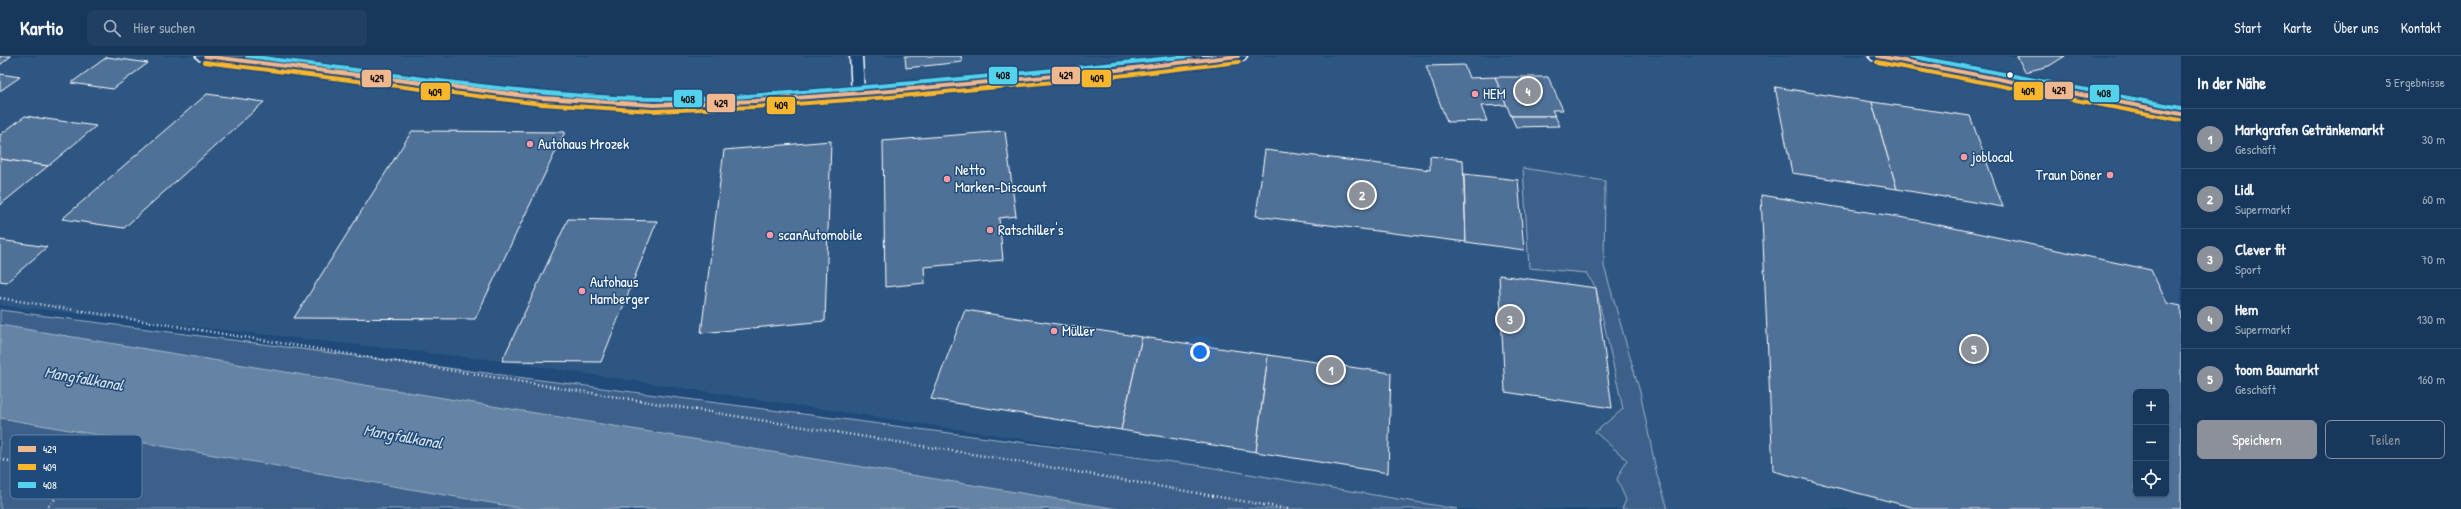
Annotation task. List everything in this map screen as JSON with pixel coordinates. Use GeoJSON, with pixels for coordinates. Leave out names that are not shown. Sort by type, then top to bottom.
{"type":"FeatureCollection","features":[{"type":"Feature","properties":{"kind":"street"},"geometry":{"type":"LineString","coordinates":[[205,56],[317,72],[508,94],[616,104],[731,104],[1128,70],[1238,56]]}},
{"type":"Feature","properties":{"kind":"street"},"geometry":{"type":"LineString","coordinates":[[1878,56],[2181,114]]}},
{"type":"Feature","properties":{"kind":"lane"},"geometry":{"type":"LineString","coordinates":[[856,56],[858,94]]}},
{"type":"Feature","properties":{"kind":"path"},"geometry":{"type":"LineString","coordinates":[[0,298],[995,457],[1288,509]]}},
{"type":"Feature","properties":{"kind":"path"},"geometry":{"type":"LineString","coordinates":[[0,460],[10,461]]}},
{"type":"Feature","properties":{"kind":"path"},"geometry":{"type":"LineString","coordinates":[[46,509],[55,499]]}},
{"type":"Feature","properties":{"kind":"shaded area"},"geometry":{"type":"Polygon","coordinates":[[[11,56],[2181,56],[2181,509],[1457,509],[1196,465],[502,361],[0,305],[0,64],[11,56]]]}},
{"type":"Feature","properties":{"kind":"shaded area"},"geometry":{"type":"Polygon","coordinates":[[[1523,168],[1605,181],[1604,266],[1640,392],[1657,475],[1668,509],[1622,509],[1626,500],[1617,479],[1627,460],[1595,432],[1623,409],[1596,288],[1586,273],[1529,268],[1523,168]]]}},
{"type":"Feature","properties":{"kind":"shaded area"},"geometry":{"type":"Polygon","coordinates":[[[0,310],[1196,465],[1457,509],[0,509],[0,310]]]}},
{"type":"Feature","properties":{"kind":"water","name":"Mangfallkanal"},"geometry":{"type":"Polygon","coordinates":[[[0,325],[1118,509],[526,509],[142,443],[142,435],[98,435],[0,418],[0,325]]]}},
{"type":"Feature","properties":{"kind":"building"},"geometry":{"type":"Polygon","coordinates":[[[0,56],[11,56],[0,65],[0,56]]]}},
{"type":"Feature","properties":{"kind":"building"},"geometry":{"type":"Polygon","coordinates":[[[905,56],[961,56],[962,62],[906,68],[905,56]]]}},
{"type":"Feature","properties":{"kind":"building"},"geometry":{"type":"Polygon","coordinates":[[[2017,56],[2065,56],[2049,66],[2025,72],[2017,56]]]}},
{"type":"Feature","properties":{"kind":"building"},"geometry":{"type":"Polygon","coordinates":[[[107,57],[148,63],[113,89],[71,83],[107,57]]]}},
{"type":"Feature","properties":{"kind":"building"},"geometry":{"type":"Polygon","coordinates":[[[1464,65],[1469,78],[1495,77],[1507,105],[1481,106],[1487,121],[1447,122],[1426,66],[1464,65]]]}},
{"type":"Feature","properties":{"kind":"building"},"geometry":{"type":"Polygon","coordinates":[[[0,74],[20,77],[0,91],[0,74]]]}},
{"type":"Feature","properties":{"kind":"building","name":"HEM"},"geometry":{"type":"Polygon","coordinates":[[[1495,77],[1548,77],[1563,110],[1552,110],[1555,116],[1511,116],[1495,77]]]}},
{"type":"Feature","properties":{"kind":"building"},"geometry":{"type":"Polygon","coordinates":[[[1775,87],[1872,102],[1897,189],[1792,173],[1775,87]]]}},
{"type":"Feature","properties":{"kind":"building"},"geometry":{"type":"Polygon","coordinates":[[[207,94],[264,102],[124,228],[62,219],[207,94]]]}},
{"type":"Feature","properties":{"kind":"building"},"geometry":{"type":"Polygon","coordinates":[[[1872,102],[1970,116],[2003,207],[1897,189],[1872,102]]]}},
{"type":"Feature","properties":{"kind":"building"},"geometry":{"type":"Polygon","coordinates":[[[25,116],[96,126],[48,166],[0,159],[0,135],[25,116]]]}},
{"type":"Feature","properties":{"kind":"building"},"geometry":{"type":"Polygon","coordinates":[[[1511,116],[1555,116],[1560,126],[1516,127],[1511,116]]]}},
{"type":"Feature","properties":{"kind":"building"},"geometry":{"type":"Polygon","coordinates":[[[412,131],[565,132],[475,319],[294,318],[412,131]]]}},
{"type":"Feature","properties":{"kind":"building","name":"Netto Marken-Discount"},"geometry":{"type":"Polygon","coordinates":[[[1005,131],[1016,216],[999,218],[1003,260],[924,267],[925,283],[885,287],[883,141],[1005,131]]]}},
{"type":"Feature","properties":{"kind":"building","name":"scanAutomobile"},"geometry":{"type":"Polygon","coordinates":[[[831,141],[825,321],[701,333],[724,150],[831,141]]]}},
{"type":"Feature","properties":{"kind":"building"},"geometry":{"type":"Polygon","coordinates":[[[1265,150],[1430,170],[1430,156],[1463,160],[1466,242],[1256,216],[1265,150]]]}},
{"type":"Feature","properties":{"kind":"building"},"geometry":{"type":"Polygon","coordinates":[[[0,159],[48,166],[0,205],[0,159]]]}},
{"type":"Feature","properties":{"kind":"building"},"geometry":{"type":"Polygon","coordinates":[[[1464,174],[1518,180],[1524,250],[1466,242],[1464,174]]]}},
{"type":"Feature","properties":{"kind":"building"},"geometry":{"type":"Polygon","coordinates":[[[1761,195],[1911,219],[2151,270],[2167,303],[2181,306],[2181,509],[1919,509],[1773,471],[1761,195]]]}},
{"type":"Feature","properties":{"kind":"building","name":"Autohaus Hamberger"},"geometry":{"type":"Polygon","coordinates":[[[568,219],[657,221],[601,362],[502,361],[568,219]]]}},
{"type":"Feature","properties":{"kind":"building"},"geometry":{"type":"Polygon","coordinates":[[[0,240],[47,247],[7,282],[0,281],[0,240]]]}},
{"type":"Feature","properties":{"kind":"building"},"geometry":{"type":"Polygon","coordinates":[[[1499,275],[1596,288],[1612,408],[1505,392],[1499,275]]]}},
{"type":"Feature","properties":{"kind":"building"},"geometry":{"type":"Polygon","coordinates":[[[965,310],[1142,337],[1121,430],[931,399],[965,310]]]}},
{"type":"Feature","properties":{"kind":"building"},"geometry":{"type":"Polygon","coordinates":[[[1142,337],[1268,355],[1256,452],[1121,430],[1142,337]]]}},
{"type":"Feature","properties":{"kind":"building"},"geometry":{"type":"Polygon","coordinates":[[[1268,355],[1391,373],[1388,473],[1256,452],[1268,355]]]}},
{"type":"Feature","properties":{"kind":"transit line","name":"429"},"geometry":{"type":"LineString","coordinates":[[205,56],[542,98],[581,102],[654,105],[755,101],[890,91],[1108,71],[1238,56]]}},
{"type":"Feature","properties":{"kind":"transit line","name":"408"},"geometry":{"type":"LineString","coordinates":[[247,56],[509,88],[616,98],[672,99],[731,98],[987,77],[1190,56]]}},
{"type":"Feature","properties":{"kind":"transit line","name":"429"},"geometry":{"type":"LineString","coordinates":[[1878,56],[2181,114]]}},
{"type":"Feature","properties":{"kind":"transit line","name":"408"},"geometry":{"type":"LineString","coordinates":[[1910,56],[2181,108]]}},
{"type":"Feature","properties":{"kind":"transit line","name":"409"},"geometry":{"type":"LineString","coordinates":[[204,62],[541,104],[580,108],[653,111],[755,107],[890,97],[1108,77],[1239,62]]}},
{"type":"Feature","properties":{"kind":"transit line","name":"409"},"geometry":{"type":"LineString","coordinates":[[1877,62],[2180,120]]}},
{"type":"Feature","properties":{"kind":"place","name":"Hem"},"geometry":{"type":"Point","coordinates":[1528,91]}},
{"type":"Feature","properties":{"kind":"place","name":"HEM"},"geometry":{"type":"Point","coordinates":[1475,94]}},
{"type":"Feature","properties":{"kind":"place","name":"Autohaus Mrozek"},"geometry":{"type":"Point","coordinates":[530,144]}},
{"type":"Feature","properties":{"kind":"place","name":"joblocal"},"geometry":{"type":"Point","coordinates":[1964,157]}},
{"type":"Feature","properties":{"kind":"place","name":"Traun Döner"},"geometry":{"type":"Point","coordinates":[2110,175]}},
{"type":"Feature","properties":{"kind":"place","name":"Netto Marken-Discount"},"geometry":{"type":"Point","coordinates":[947,179]}},
{"type":"Feature","properties":{"kind":"place","name":"Lidl"},"geometry":{"type":"Point","coordinates":[1362,195]}},
{"type":"Feature","properties":{"kind":"place","name":"Ratschiller's"},"geometry":{"type":"Point","coordinates":[990,230]}},
{"type":"Feature","properties":{"kind":"place","name":"scanAutomobile"},"geometry":{"type":"Point","coordinates":[770,235]}},
{"type":"Feature","properties":{"kind":"place","name":"Autohaus Hamberger"},"geometry":{"type":"Point","coordinates":[582,291]}},
{"type":"Feature","properties":{"kind":"place","name":"Clever fit"},"geometry":{"type":"Point","coordinates":[1510,319]}},
{"type":"Feature","properties":{"kind":"place","name":"Müller"},"geometry":{"type":"Point","coordinates":[1054,331]}},
{"type":"Feature","properties":{"kind":"place","name":"toom Baumarkt"},"geometry":{"type":"Point","coordinates":[1974,349]}},
{"type":"Feature","properties":{"kind":"place","name":"Markgrafen Getränkemarkt"},"geometry":{"type":"Point","coordinates":[1331,370]}}]}
